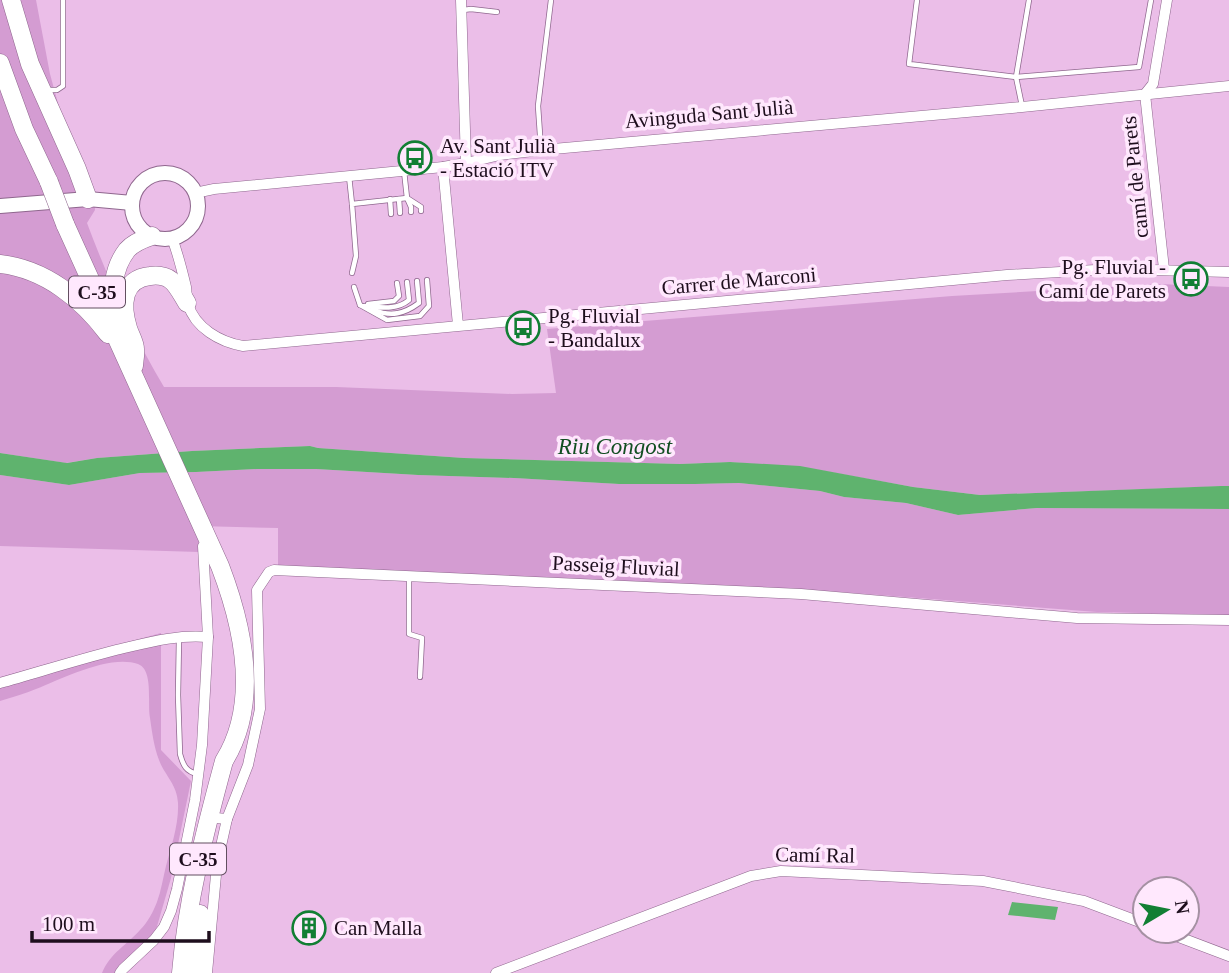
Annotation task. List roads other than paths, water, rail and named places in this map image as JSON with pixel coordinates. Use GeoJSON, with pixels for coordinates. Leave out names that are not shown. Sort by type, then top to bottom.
{"type":"FeatureCollection","features":[{"type":"Feature","properties":{"kind":"highway"},"geometry":{"type":"LineString","coordinates":[[11,0],[30,64],[88,199]]}},
{"type":"Feature","properties":{"kind":"highway","name":"C-35"},"geometry":{"type":"LineString","coordinates":[[0,63],[24,129],[65,224],[220,566],[240,628],[244,663],[241,713],[207,821],[192,889],[181,973]]}},
{"type":"Feature","properties":{"kind":"highway"},"geometry":{"type":"LineString","coordinates":[[128,329],[114,306],[117,268],[133,245],[152,236]]}},
{"type":"Feature","properties":{"kind":"highway"},"geometry":{"type":"LineString","coordinates":[[0,264],[38,274],[82,303],[100,322],[131,367]]}},
{"type":"Feature","properties":{"kind":"highway"},"geometry":{"type":"LineString","coordinates":[[131,367],[135,348],[128,329],[124,301],[136,279],[156,276],[172,280],[187,303]]}},
{"type":"Feature","properties":{"kind":"highway","name":"C-35"},"geometry":{"type":"LineString","coordinates":[[194,973],[198,928],[221,819],[231,749]]}},
{"type":"Feature","properties":{"kind":"highway"},"geometry":{"type":"LineString","coordinates":[[173,973],[183,906],[192,889]]}},
{"type":"Feature","properties":{"kind":"highway"},"geometry":{"type":"LineString","coordinates":[[187,973],[191,940],[198,928]]}},
{"type":"Feature","properties":{"kind":"street","name":"camí de Parets"},"geometry":{"type":"LineString","coordinates":[[1164,270],[1145,94],[1153,84],[1167,0]]}},
{"type":"Feature","properties":{"kind":"street"},"geometry":{"type":"LineString","coordinates":[[461,5],[466,163]]}},
{"type":"Feature","properties":{"kind":"street","name":"Avinguda Sant Julià"},"geometry":{"type":"LineString","coordinates":[[195,193],[443,167],[541,150],[1229,86]]}},
{"type":"Feature","properties":{"kind":"street"},"geometry":{"type":"LineString","coordinates":[[443,167],[458,326]]}},
{"type":"Feature","properties":{"kind":"street"},"geometry":{"type":"LineString","coordinates":[[174,174],[183,178],[195,193],[197,209],[192,225],[187,231],[172,238],[158,239],[152,236],[134,219],[134,194],[139,185],[155,175],[174,174]]}},
{"type":"Feature","properties":{"kind":"street"},"geometry":{"type":"LineString","coordinates":[[0,206],[88,199],[132,203]]}},
{"type":"Feature","properties":{"kind":"street"},"geometry":{"type":"LineString","coordinates":[[172,238],[179,257],[187,303]]}},
{"type":"Feature","properties":{"kind":"street","name":"Carrer de Marconi"},"geometry":{"type":"LineString","coordinates":[[187,303],[209,333],[230,344],[243,346],[1007,275],[1062,271],[1229,272]]}},
{"type":"Feature","properties":{"kind":"street"},"geometry":{"type":"LineString","coordinates":[[120,973],[164,927],[177,889],[199,775],[208,637],[203,545]]}},
{"type":"Feature","properties":{"kind":"street","name":"Passeig Fluvial"},"geometry":{"type":"LineString","coordinates":[[221,819],[248,765],[260,709],[257,590],[269,572],[274,570],[800,594],[1077,618],[1229,621]]}},
{"type":"Feature","properties":{"kind":"street"},"geometry":{"type":"LineString","coordinates":[[0,683],[88,657],[179,637],[208,637]]}},
{"type":"Feature","properties":{"kind":"street"},"geometry":{"type":"LineString","coordinates":[[207,973],[221,819]]}},
{"type":"Feature","properties":{"kind":"street","name":"Camí Ral"},"geometry":{"type":"LineString","coordinates":[[496,973],[751,876],[781,871],[983,881],[1084,901],[1131,919]]}},
{"type":"Feature","properties":{"kind":"street"},"geometry":{"type":"LineString","coordinates":[[1200,945],[1229,956]]}},
{"type":"Feature","properties":{"kind":"lane"},"geometry":{"type":"LineString","coordinates":[[42,89],[57,90],[63,86],[63,0]]}},
{"type":"Feature","properties":{"kind":"lane"},"geometry":{"type":"LineString","coordinates":[[541,150],[538,106],[551,0]]}},
{"type":"Feature","properties":{"kind":"lane"},"geometry":{"type":"LineString","coordinates":[[917,0],[909,64],[1016,77],[1139,67],[1151,0]]}},
{"type":"Feature","properties":{"kind":"lane"},"geometry":{"type":"LineString","coordinates":[[1022,107],[1016,77],[1029,0]]}},
{"type":"Feature","properties":{"kind":"lane"},"geometry":{"type":"LineString","coordinates":[[461,5],[496,12]]}},
{"type":"Feature","properties":{"kind":"lane"},"geometry":{"type":"LineString","coordinates":[[404,170],[411,212]]}},
{"type":"Feature","properties":{"kind":"lane"},"geometry":{"type":"LineString","coordinates":[[349,175],[356,256],[352,273]]}},
{"type":"Feature","properties":{"kind":"lane"},"geometry":{"type":"LineString","coordinates":[[352,204],[407,198],[421,207],[421,211]]}},
{"type":"Feature","properties":{"kind":"lane"},"geometry":{"type":"LineString","coordinates":[[398,199],[400,214]]}},
{"type":"Feature","properties":{"kind":"lane"},"geometry":{"type":"LineString","coordinates":[[390,200],[391,214]]}},
{"type":"Feature","properties":{"kind":"lane"},"geometry":{"type":"LineString","coordinates":[[354,287],[360,305],[387,320],[420,316],[429,306],[427,280]]}},
{"type":"Feature","properties":{"kind":"lane"},"geometry":{"type":"LineString","coordinates":[[360,305],[386,315],[409,311],[419,303],[417,281]]}},
{"type":"Feature","properties":{"kind":"lane"},"geometry":{"type":"LineString","coordinates":[[360,305],[385,308],[402,305],[409,300],[407,282]]}},
{"type":"Feature","properties":{"kind":"lane"},"geometry":{"type":"LineString","coordinates":[[360,305],[394,301],[399,296],[397,283]]}},
{"type":"Feature","properties":{"kind":"lane"},"geometry":{"type":"LineString","coordinates":[[409,576],[409,634],[422,638],[420,677]]}},
{"type":"Feature","properties":{"kind":"lane"},"geometry":{"type":"LineString","coordinates":[[179,637],[180,754],[186,769],[199,775]]}},
{"type":"Feature","properties":{"kind":"place","name":"Av. Sant Julià - Estació ITV"},"geometry":{"type":"Point","coordinates":[415,158]}},
{"type":"Feature","properties":{"kind":"place","name":"Pg. Fluvial - Camí de Parets"},"geometry":{"type":"Point","coordinates":[1191,279]}},
{"type":"Feature","properties":{"kind":"place","name":"Pg. Fluvial - Bandalux"},"geometry":{"type":"Point","coordinates":[523,328]}},
{"type":"Feature","properties":{"kind":"place","name":"Can Malla"},"geometry":{"type":"Point","coordinates":[309,928]}},
{"type":"Feature","properties":{"kind":"water label","name":"Riu Congost"},"geometry":{"type":"Point","coordinates":[615,446]}}]}
